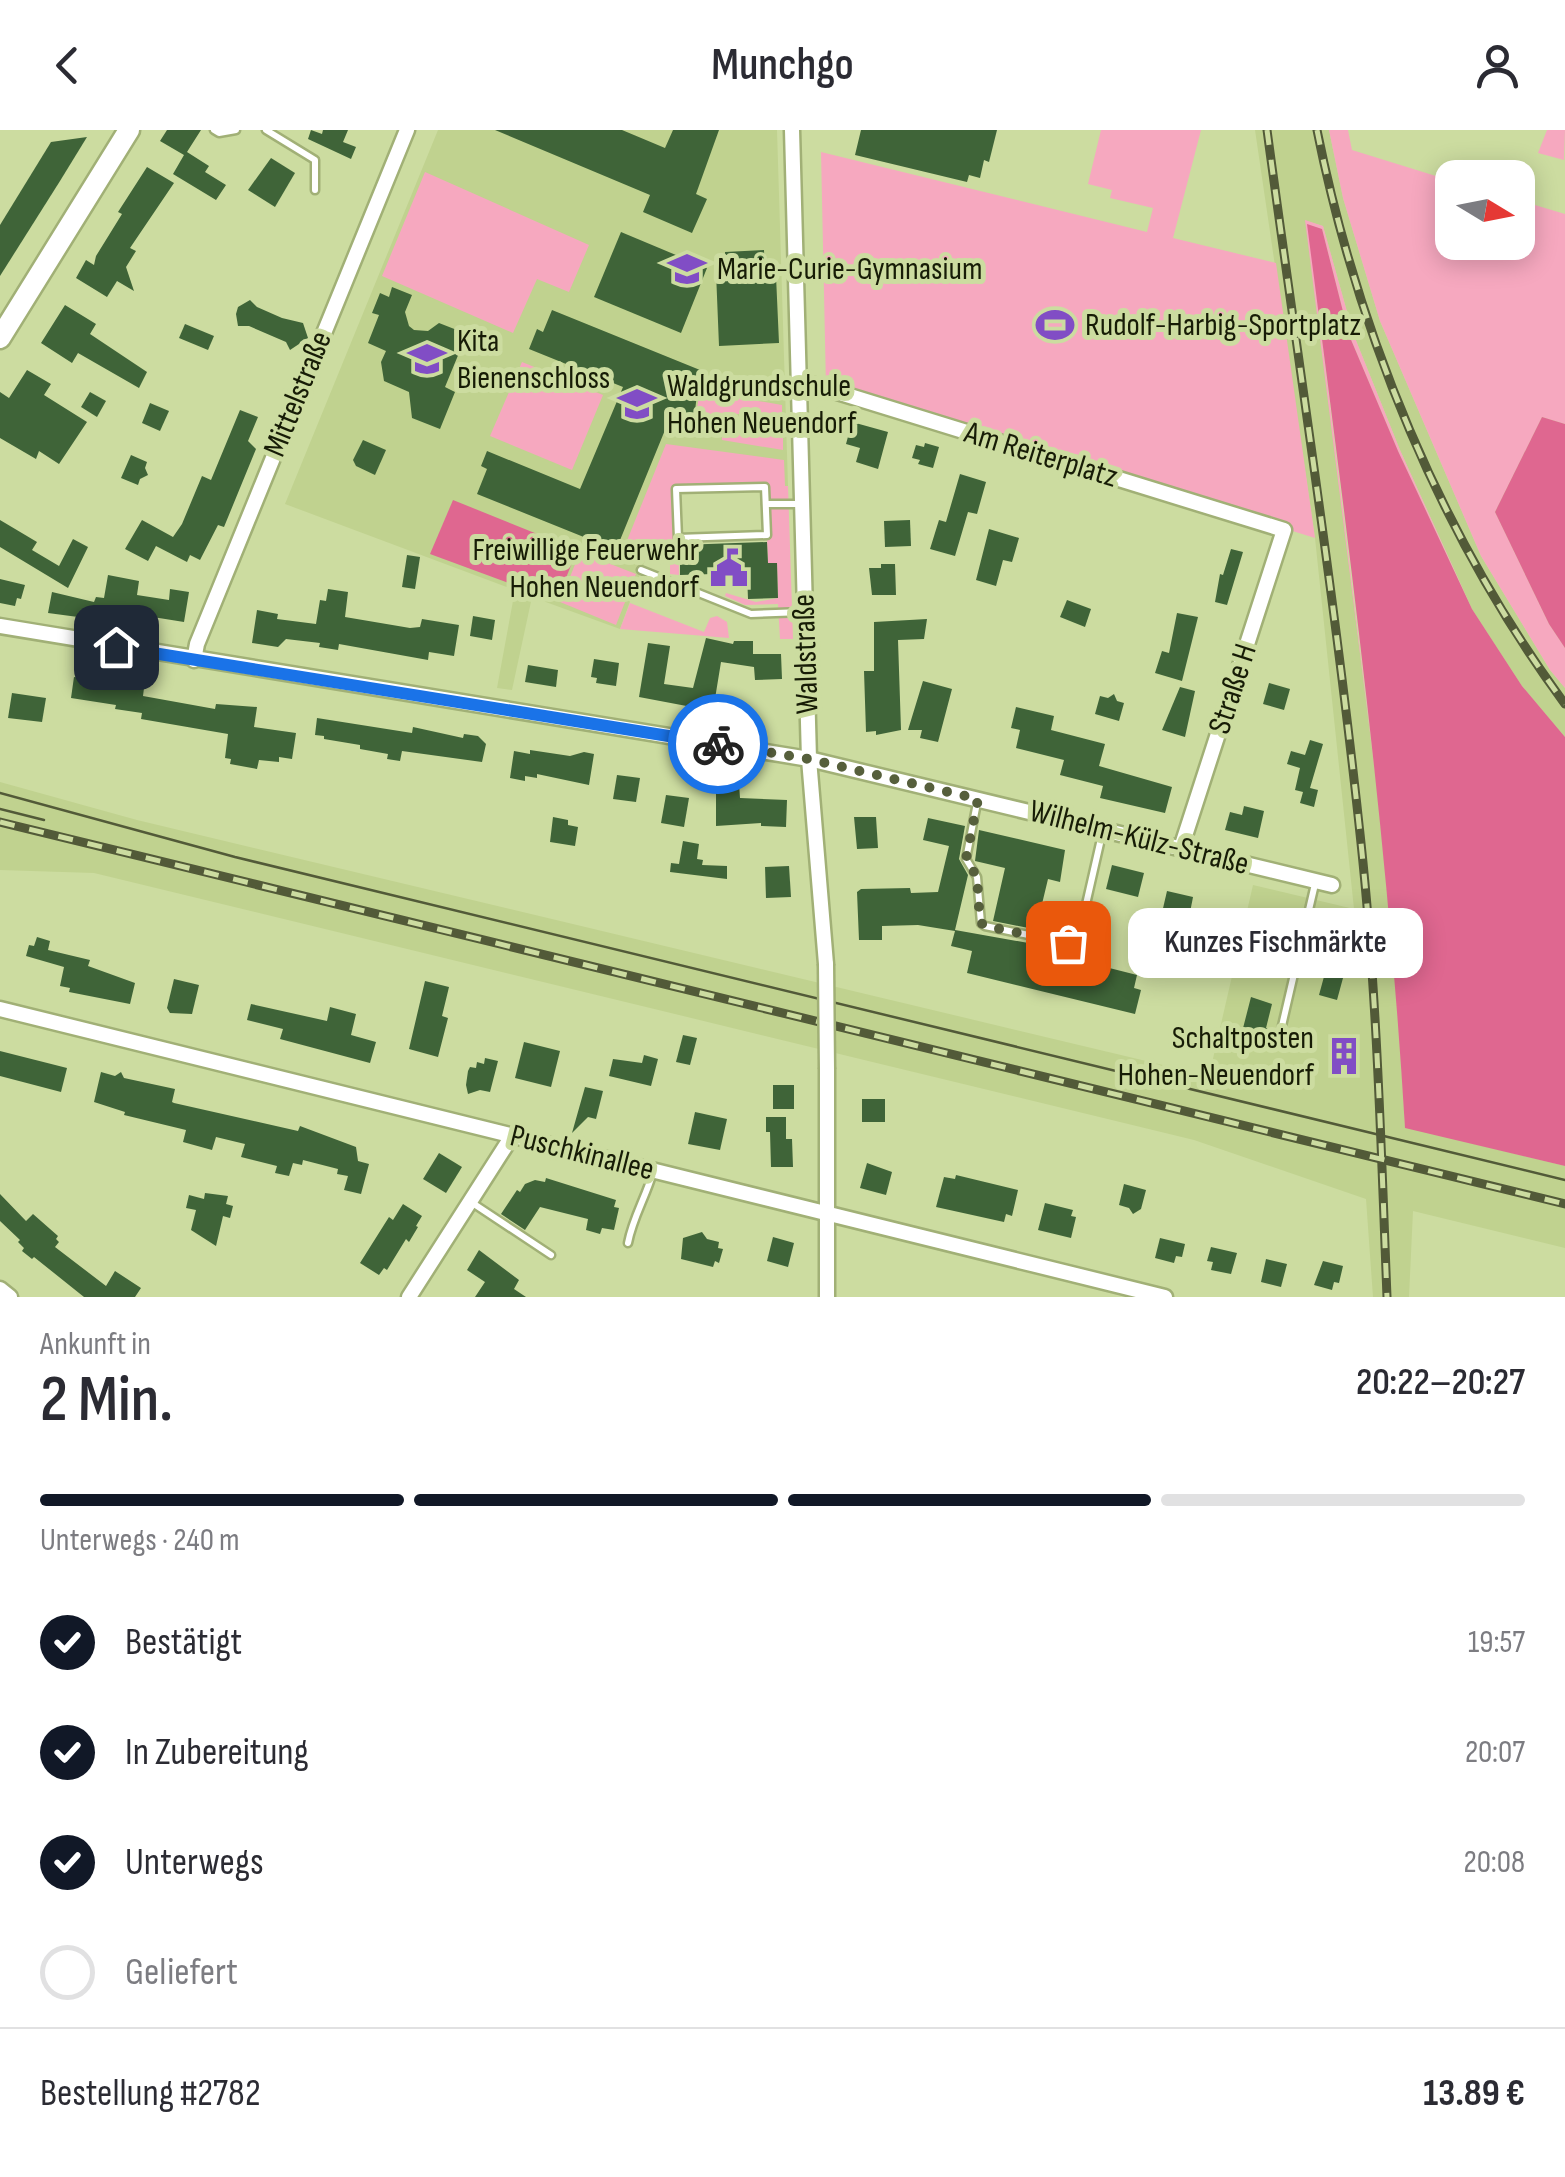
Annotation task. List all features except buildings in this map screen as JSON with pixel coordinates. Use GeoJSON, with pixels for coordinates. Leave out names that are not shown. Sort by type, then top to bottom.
{"type":"FeatureCollection","features":[{"type":"Feature","properties":{"kind":"main road"},"geometry":{"type":"LineString","coordinates":[[0,338],[129,130]]}},
{"type":"Feature","properties":{"kind":"street","name":"Mittelstraße"},"geometry":{"type":"LineString","coordinates":[[194,660],[197,644],[407,130]]}},
{"type":"Feature","properties":{"kind":"street","name":"Waldstraße"},"geometry":{"type":"LineString","coordinates":[[792,130],[809,759],[826,964],[827,1297]]}},
{"type":"Feature","properties":{"kind":"street","name":"Am Reiterplatz"},"geometry":{"type":"LineString","coordinates":[[798,380],[1284,530]]}},
{"type":"Feature","properties":{"kind":"street","name":"Straße H"},"geometry":{"type":"LineString","coordinates":[[1182,848],[1284,530]]}},
{"type":"Feature","properties":{"kind":"street","name":"Wilhelm-Külz-Straße"},"geometry":{"type":"LineString","coordinates":[[0,626],[809,759],[1332,886]]}},
{"type":"Feature","properties":{"kind":"street","name":"Puschkinallee"},"geometry":{"type":"LineString","coordinates":[[0,1010],[1165,1297]]}},
{"type":"Feature","properties":{"kind":"street"},"geometry":{"type":"LineString","coordinates":[[409,1297],[512,1136]]}},
{"type":"Feature","properties":{"kind":"street"},"geometry":{"type":"LineString","coordinates":[[0,1289],[10,1297]]}},
{"type":"Feature","properties":{"kind":"lane"},"geometry":{"type":"LineString","coordinates":[[214,130],[236,130]]}},
{"type":"Feature","properties":{"kind":"lane"},"geometry":{"type":"LineString","coordinates":[[266,130],[314,160],[315,190]]}},
{"type":"Feature","properties":{"kind":"lane"},"geometry":{"type":"LineString","coordinates":[[765,487],[766,504],[767,535],[678,538],[676,488],[765,487]]}},
{"type":"Feature","properties":{"kind":"lane"},"geometry":{"type":"LineString","coordinates":[[766,504],[801,504]]}},
{"type":"Feature","properties":{"kind":"lane"},"geometry":{"type":"LineString","coordinates":[[642,570],[750,614],[805,612]]}},
{"type":"Feature","properties":{"kind":"lane"},"geometry":{"type":"LineString","coordinates":[[978,799],[966,859],[977,877],[978,916],[985,926],[1060,942],[1076,939],[1104,829]]}},
{"type":"Feature","properties":{"kind":"lane"},"geometry":{"type":"LineString","coordinates":[[1278,1043],[1315,882]]}},
{"type":"Feature","properties":{"kind":"lane"},"geometry":{"type":"LineString","coordinates":[[628,1243],[632,1218],[648,1192],[654,1171]]}},
{"type":"Feature","properties":{"kind":"lane"},"geometry":{"type":"LineString","coordinates":[[470,1201],[551,1255]]}},
{"type":"Feature","properties":{"kind":"shaded area"},"geometry":{"type":"Polygon","coordinates":[[[438,130],[777,130],[788,486],[671,489],[620,629],[532,597],[512,690],[497,688],[515,590],[285,504],[438,130]]]}},
{"type":"Feature","properties":{"kind":"shaded area","name":"Rudolf-Harbig-Sportplatz"},"geometry":{"type":"Polygon","coordinates":[[[1101,130],[1201,130],[1173,238],[1276,263],[1315,538],[826,387],[821,152],[1147,232],[1153,208],[1110,198],[1112,190],[1088,184],[1101,130]]]}},
{"type":"Feature","properties":{"kind":"shaded area"},"geometry":{"type":"Polygon","coordinates":[[[1255,130],[1329,130],[1343,198],[1380,321],[1481,556],[1565,688],[1565,737],[1522,686],[1472,609],[1400,450],[1353,333],[1323,226],[1306,221],[1377,788],[1397,990],[1405,1127],[1565,1166],[1565,1248],[1413,1211],[1409,1297],[1373,1297],[1366,1199],[1194,1140],[94,873],[0,870],[0,782],[137,820],[1209,1076],[1253,885],[1354,909],[1315,538],[1255,130]]]}},
{"type":"Feature","properties":{"kind":"shaded area"},"geometry":{"type":"Polygon","coordinates":[[[1329,130],[1348,130],[1352,150],[1435,176],[1435,260],[1535,260],[1535,205],[1565,214],[1565,424],[1542,417],[1495,512],[1549,624],[1565,648],[1565,688],[1481,556],[1380,321],[1343,198],[1329,130]]]}},
{"type":"Feature","properties":{"kind":"shaded area"},"geometry":{"type":"Polygon","coordinates":[[[1547,130],[1565,130],[1564,160],[1538,153],[1547,130]]]}},
{"type":"Feature","properties":{"kind":"shaded area"},"geometry":{"type":"Polygon","coordinates":[[[425,172],[589,245],[569,292],[537,279],[513,333],[382,276],[425,172]]]}},
{"type":"Feature","properties":{"kind":"shaded area"},"geometry":{"type":"Polygon","coordinates":[[[1305,220],[1323,226],[1353,333],[1400,450],[1472,609],[1398,451],[1349,335],[1322,229],[1308,225],[1377,788],[1305,220]]]}},
{"type":"Feature","properties":{"kind":"shaded area"},"geometry":{"type":"Polygon","coordinates":[[[1307,224],[1322,229],[1349,335],[1472,609],[1522,686],[1565,737],[1565,1166],[1405,1128],[1376,788],[1307,224]]]}},
{"type":"Feature","properties":{"kind":"shaded area"},"geometry":{"type":"Polygon","coordinates":[[[522,362],[603,395],[572,470],[490,436],[522,362]]]}},
{"type":"Feature","properties":{"kind":"shaded area"},"geometry":{"type":"Polygon","coordinates":[[[700,391],[782,405],[782,420],[741,423],[740,414],[696,414],[700,391]]]}},
{"type":"Feature","properties":{"kind":"shaded area"},"geometry":{"type":"Polygon","coordinates":[[[1542,417],[1565,424],[1565,648],[1549,624],[1495,512],[1542,417]]]}},
{"type":"Feature","properties":{"kind":"shaded area"},"geometry":{"type":"Polygon","coordinates":[[[783,430],[783,450],[722,440],[722,435],[783,430]]]}},
{"type":"Feature","properties":{"kind":"shaded area"},"geometry":{"type":"Polygon","coordinates":[[[666,444],[784,460],[793,639],[780,639],[778,604],[745,605],[725,596],[726,593],[756,602],[778,598],[777,563],[768,563],[765,486],[677,488],[679,575],[670,574],[670,560],[648,552],[644,562],[622,553],[666,444]]]}},
{"type":"Feature","properties":{"kind":"shaded area"},"geometry":{"type":"Polygon","coordinates":[[[453,500],[577,550],[557,601],[430,554],[453,500]]]}},
{"type":"Feature","properties":{"kind":"shaded area"},"geometry":{"type":"Polygon","coordinates":[[[580,552],[636,574],[616,625],[560,602],[580,552]]]}},
{"type":"Feature","properties":{"kind":"shaded area"},"geometry":{"type":"Polygon","coordinates":[[[630,603],[704,632],[710,618],[717,616],[727,622],[729,638],[620,629],[630,603]]]}},
{"type":"Feature","properties":{"kind":"tram line"},"geometry":{"type":"LineString","coordinates":[[0,793],[235,857],[1565,1180]]}},
{"type":"Feature","properties":{"kind":"tram line"},"geometry":{"type":"LineString","coordinates":[[0,809],[44,820]]}},
{"type":"Feature","properties":{"kind":"railway"},"geometry":{"type":"LineString","coordinates":[[1267,130],[1329,576],[1361,843],[1375,1013],[1387,1297]]}},
{"type":"Feature","properties":{"kind":"railway"},"geometry":{"type":"LineString","coordinates":[[1317,130],[1356,282],[1410,430],[1480,572],[1565,704]]}},
{"type":"Feature","properties":{"kind":"railway"},"geometry":{"type":"LineString","coordinates":[[0,822],[1565,1204]]}},
{"type":"Feature","properties":{"kind":"way so far"},"geometry":{"type":"LineString","coordinates":[[718,744],[809,759],[978,799],[966,859],[977,877],[980,922],[1068,943]]}},
{"type":"Feature","properties":{"kind":"place","name":"Marie-Curie-Gymnasium"},"geometry":{"type":"Point","coordinates":[687,269]}},
{"type":"Feature","properties":{"kind":"place","name":"Rudolf-Harbig-Sportplatz"},"geometry":{"type":"Point","coordinates":[1055,325]}},
{"type":"Feature","properties":{"kind":"place","name":"Kita Bienenschloss"},"geometry":{"type":"Point","coordinates":[427,359]}},
{"type":"Feature","properties":{"kind":"place","name":"Waldgrundschule Hohen Neuendorf"},"geometry":{"type":"Point","coordinates":[637,404]}},
{"type":"Feature","properties":{"kind":"place","name":"Freiwillige Feuerwehr Hohen Neuendorf"},"geometry":{"type":"Point","coordinates":[729,568]}},
{"type":"Feature","properties":{"kind":"place","name":"Kunzes Fischmärkte"},"geometry":{"type":"Point","coordinates":[1068,943]}},
{"type":"Feature","properties":{"kind":"place","name":"Schaltposten Hohen-Neuendorf"},"geometry":{"type":"Point","coordinates":[1344,1056]}},
{"type":"Feature","properties":{"kind":"route"},"geometry":{"type":"LineString","coordinates":[[116,647],[718,744]]}}]}
